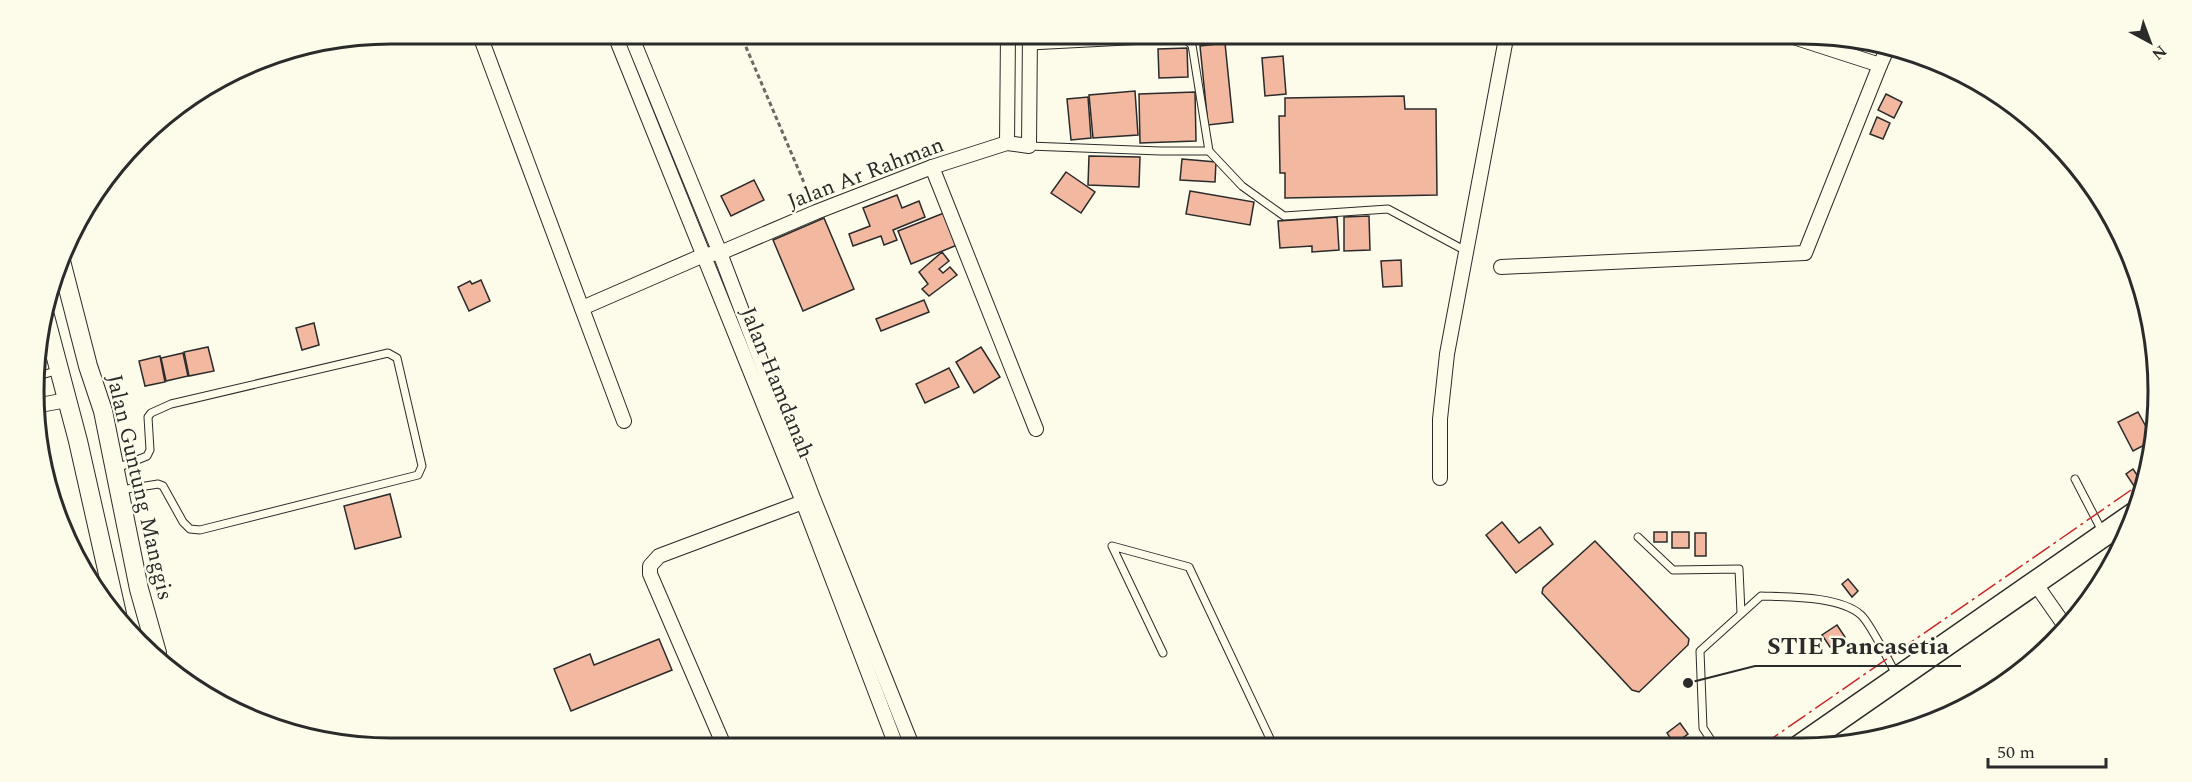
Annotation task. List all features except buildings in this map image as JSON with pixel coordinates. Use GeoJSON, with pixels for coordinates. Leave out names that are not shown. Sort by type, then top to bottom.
{"type":"FeatureCollection","features":[{"type":"Feature","properties":{"kind":"main road"},"geometry":{"type":"LineString","coordinates":[[1812,738],[2123,522]]}},
{"type":"Feature","properties":{"kind":"street"},"geometry":{"type":"LineString","coordinates":[[483,44],[624,421]]}},
{"type":"Feature","properties":{"kind":"street","name":"Jalan Hamdanah"},"geometry":{"type":"LineString","coordinates":[[618,44],[803,501],[893,738]]}},
{"type":"Feature","properties":{"kind":"street","name":"Jalan Hamdanah"},"geometry":{"type":"LineString","coordinates":[[634,44],[720,253],[813,498],[909,738]]}},
{"type":"Feature","properties":{"kind":"street"},"geometry":{"type":"LineString","coordinates":[[1007,143],[1008,44]]}},
{"type":"Feature","properties":{"kind":"street"},"geometry":{"type":"LineString","coordinates":[[1029,146],[1030,44]]}},
{"type":"Feature","properties":{"kind":"street"},"geometry":{"type":"LineString","coordinates":[[1440,478],[1440,420],[1444,387],[1466,251],[1505,44]]}},
{"type":"Feature","properties":{"kind":"street"},"geometry":{"type":"LineString","coordinates":[[1815,44],[1880,65]]}},
{"type":"Feature","properties":{"kind":"street"},"geometry":{"type":"LineString","coordinates":[[1501,267],[1805,253],[1885,54]]}},
{"type":"Feature","properties":{"kind":"street","name":"Jalan Ar Rahman"},"geometry":{"type":"LineString","coordinates":[[582,308],[704,255],[720,253],[816,212],[932,167],[1007,143],[1029,146]]}},
{"type":"Feature","properties":{"kind":"street"},"geometry":{"type":"LineString","coordinates":[[932,167],[1036,429]]}},
{"type":"Feature","properties":{"kind":"street","name":"Jalan Guntung Manggis"},"geometry":{"type":"LineString","coordinates":[[64,273],[88,366],[103,411],[139,589],[155,646]]}},
{"type":"Feature","properties":{"kind":"street"},"geometry":{"type":"LineString","coordinates":[[49,330],[78,441],[114,602]]}},
{"type":"Feature","properties":{"kind":"street"},"geometry":{"type":"LineString","coordinates":[[44,404],[67,400]]}},
{"type":"Feature","properties":{"kind":"street"},"geometry":{"type":"LineString","coordinates":[[721,738],[650,574],[650,566],[659,556],[803,501]]}},
{"type":"Feature","properties":{"kind":"street"},"geometry":{"type":"LineString","coordinates":[[2035,583],[2062,620]]}},
{"type":"Feature","properties":{"kind":"street"},"geometry":{"type":"LineString","coordinates":[[116,604],[139,589]]}},
{"type":"Feature","properties":{"kind":"lane"},"geometry":{"type":"LineString","coordinates":[[1191,44],[1209,151],[1242,186],[1284,216],[1388,208],[1466,251]]}},
{"type":"Feature","properties":{"kind":"lane"},"geometry":{"type":"LineString","coordinates":[[1029,146],[1209,151]]}},
{"type":"Feature","properties":{"kind":"lane"},"geometry":{"type":"LineString","coordinates":[[116,468],[147,456],[150,450],[148,417],[151,413],[171,404],[388,353],[397,357],[422,466],[418,475],[200,530],[190,529],[183,522],[163,486],[158,483],[118,490]]}},
{"type":"Feature","properties":{"kind":"lane"},"geometry":{"type":"LineString","coordinates":[[44,374],[59,370]]}},
{"type":"Feature","properties":{"kind":"lane"},"geometry":{"type":"LineString","coordinates":[[2075,480],[2104,535]]}},
{"type":"Feature","properties":{"kind":"lane"},"geometry":{"type":"LineString","coordinates":[[1638,537],[1673,570],[1739,569],[1742,613]]}},
{"type":"Feature","properties":{"kind":"lane"},"geometry":{"type":"LineString","coordinates":[[1163,653],[1112,546],[1189,567],[1270,738]]}},
{"type":"Feature","properties":{"kind":"lane"},"geometry":{"type":"LineString","coordinates":[[1710,738],[1703,728],[1700,651],[1761,596],[1808,597],[1848,607],[1862,616],[1898,678]]}},
{"type":"Feature","properties":{"kind":"path"},"geometry":{"type":"LineString","coordinates":[[745,44],[816,212]]}},
{"type":"Feature","properties":{"kind":"power"},"geometry":{"type":"LineString","coordinates":[[1773,738],[2135,487]]}},
{"type":"Feature","properties":{"kind":"place","name":"STIE Pancasetia"},"geometry":{"type":"Point","coordinates":[1688,683]}}]}
